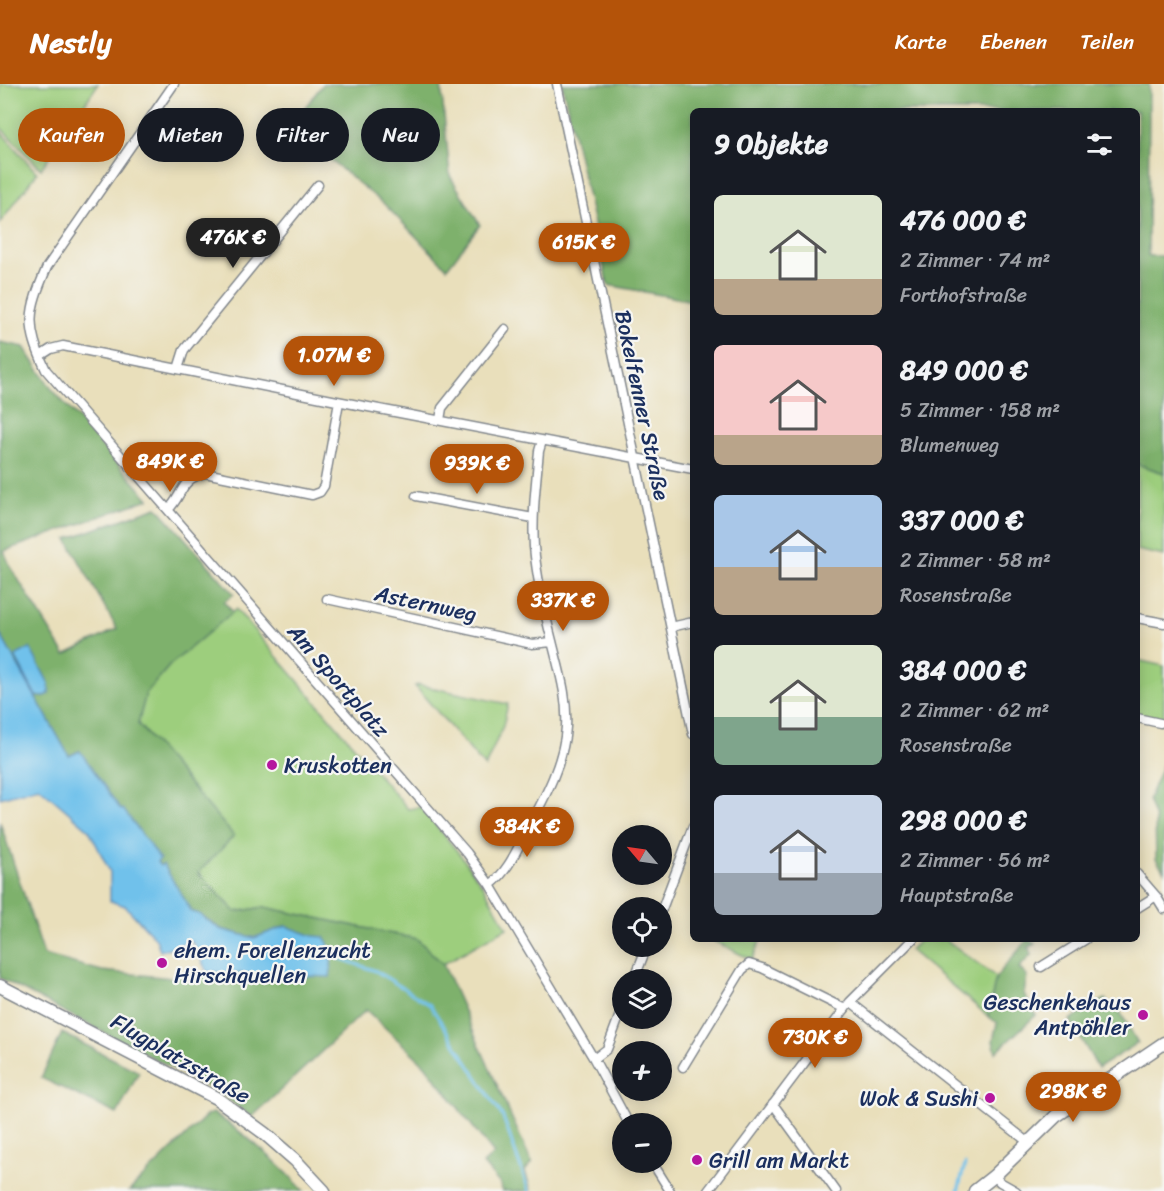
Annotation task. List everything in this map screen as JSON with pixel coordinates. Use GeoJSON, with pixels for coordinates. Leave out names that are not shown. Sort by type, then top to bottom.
{"type":"FeatureCollection","features":[{"type":"Feature","properties":{"kind":"street","name":"Am Sportplatz"},"geometry":{"type":"LineString","coordinates":[[174,84],[47,267],[36,292],[31,318],[34,343],[46,370],[467,853],[490,885],[594,1059]]}},
{"type":"Feature","properties":{"kind":"street","name":"Bokelfenner Straße"},"geometry":{"type":"LineString","coordinates":[[557,84],[690,719]]}},
{"type":"Feature","properties":{"kind":"street"},"geometry":{"type":"LineString","coordinates":[[178,369],[184,350],[318,185]]}},
{"type":"Feature","properties":{"kind":"street"},"geometry":{"type":"LineString","coordinates":[[440,420],[442,408],[505,329]]}},
{"type":"Feature","properties":{"kind":"street"},"geometry":{"type":"LineString","coordinates":[[40,356],[63,346],[339,402],[690,468]]}},
{"type":"Feature","properties":{"kind":"street"},"geometry":{"type":"LineString","coordinates":[[168,510],[176,502],[184,484],[192,476],[205,473],[312,495],[320,492],[324,486],[339,402]]}},
{"type":"Feature","properties":{"kind":"street"},"geometry":{"type":"LineString","coordinates":[[490,885],[503,875],[538,809],[558,765],[566,729],[567,704],[540,590],[534,547],[539,451],[542,441]]}},
{"type":"Feature","properties":{"kind":"street"},"geometry":{"type":"LineString","coordinates":[[416,496],[534,518]]}},
{"type":"Feature","properties":{"kind":"street","name":"Asternweg"},"geometry":{"type":"LineString","coordinates":[[327,599],[532,644],[552,642]]}},
{"type":"Feature","properties":{"kind":"street"},"geometry":{"type":"LineString","coordinates":[[1140,619],[1164,623]]}},
{"type":"Feature","properties":{"kind":"street"},"geometry":{"type":"LineString","coordinates":[[671,627],[690,623]]}},
{"type":"Feature","properties":{"kind":"street"},"geometry":{"type":"LineString","coordinates":[[1140,719],[1160,723]]}},
{"type":"Feature","properties":{"kind":"street"},"geometry":{"type":"LineString","coordinates":[[666,897],[690,834]]}},
{"type":"Feature","properties":{"kind":"street"},"geometry":{"type":"LineString","coordinates":[[1140,877],[1164,909]]}},
{"type":"Feature","properties":{"kind":"street"},"geometry":{"type":"LineString","coordinates":[[1140,906],[1156,896]]}},
{"type":"Feature","properties":{"kind":"street"},"geometry":{"type":"LineString","coordinates":[[708,1191],[847,1006],[908,942]]}},
{"type":"Feature","properties":{"kind":"street"},"geometry":{"type":"LineString","coordinates":[[1041,967],[1081,942]]}},
{"type":"Feature","properties":{"kind":"street"},"geometry":{"type":"LineString","coordinates":[[683,1067],[742,970],[749,964],[847,1006],[1029,1142]]}},
{"type":"Feature","properties":{"kind":"street","name":"Flugplatzstraße"},"geometry":{"type":"LineString","coordinates":[[0,986],[216,1098],[283,1149],[324,1191]]}},
{"type":"Feature","properties":{"kind":"street"},"geometry":{"type":"LineString","coordinates":[[614,1029],[607,1049],[594,1059],[623,1113]]}},
{"type":"Feature","properties":{"kind":"street"},"geometry":{"type":"LineString","coordinates":[[975,1191],[994,1176],[1056,1116],[1164,1043]]}},
{"type":"Feature","properties":{"kind":"street"},"geometry":{"type":"LineString","coordinates":[[773,1104],[836,1191]]}},
{"type":"Feature","properties":{"kind":"street"},"geometry":{"type":"LineString","coordinates":[[659,1173],[670,1191]]}},
{"type":"Feature","properties":{"kind":"street"},"geometry":{"type":"LineString","coordinates":[[994,1176],[1016,1191]]}},
{"type":"Feature","properties":{"kind":"green space"},"geometry":{"type":"Polygon","coordinates":[[[0,84],[98,84],[82,108],[18,108],[18,145],[0,127],[0,84]]]}},
{"type":"Feature","properties":{"kind":"green space"},"geometry":{"type":"Polygon","coordinates":[[[323,84],[441,84],[450,176],[480,225],[447,268],[384,204],[333,162],[349,162],[349,108],[305,108],[323,84]]]}},
{"type":"Feature","properties":{"kind":"green space"},"geometry":{"type":"Polygon","coordinates":[[[562,84],[1149,84],[1148,256],[1164,256],[1164,473],[1140,465],[1140,108],[690,108],[690,300],[608,285],[562,84]]]}},
{"type":"Feature","properties":{"kind":"green space"},"geometry":{"type":"Polygon","coordinates":[[[0,131],[18,151],[18,162],[27,162],[37,173],[0,223],[0,131]]]}},
{"type":"Feature","properties":{"kind":"green space"},"geometry":{"type":"Polygon","coordinates":[[[34,162],[46,162],[41,169],[34,162]]]}},
{"type":"Feature","properties":{"kind":"green space"},"geometry":{"type":"Polygon","coordinates":[[[0,342],[24,347],[51,388],[149,499],[4,551],[10,566],[65,655],[117,629],[67,539],[157,507],[234,594],[224,602],[233,612],[170,665],[146,693],[138,724],[234,836],[198,873],[236,912],[264,907],[417,939],[443,964],[532,1163],[525,1171],[531,1191],[502,1191],[501,1185],[483,1164],[494,1154],[425,1065],[366,1010],[252,1117],[218,1092],[0,978],[0,822],[44,955],[102,971],[172,978],[207,972],[299,977],[286,926],[254,938],[221,929],[199,914],[192,912],[79,751],[69,756],[0,634],[0,342]]]}},
{"type":"Feature","properties":{"kind":"green space"},"geometry":{"type":"Polygon","coordinates":[[[1140,465],[1164,473],[1164,556],[1140,551],[1140,465]]]}},
{"type":"Feature","properties":{"kind":"green space","name":"Kruskotten"},"geometry":{"type":"Polygon","coordinates":[[[236,609],[408,809],[421,807],[483,886],[507,928],[443,964],[417,939],[264,907],[236,912],[198,872],[233,836],[138,724],[146,693],[170,665],[236,609]]]}},
{"type":"Feature","properties":{"kind":"green space"},"geometry":{"type":"Polygon","coordinates":[[[1140,661],[1164,666],[1164,719],[1140,715],[1140,661]]]}},
{"type":"Feature","properties":{"kind":"green space"},"geometry":{"type":"Polygon","coordinates":[[[415,686],[508,704],[503,726],[485,767],[415,686]]]}},
{"type":"Feature","properties":{"kind":"green space"},"geometry":{"type":"Polygon","coordinates":[[[1164,762],[1164,871],[1156,859],[1155,819],[1148,800],[1164,762]]]}},
{"type":"Feature","properties":{"kind":"green space"},"geometry":{"type":"Polygon","coordinates":[[[716,942],[760,942],[752,960],[716,942]]]}},
{"type":"Feature","properties":{"kind":"green space"},"geometry":{"type":"Polygon","coordinates":[[[918,942],[949,942],[996,977],[988,1016],[910,950],[918,942]]]}},
{"type":"Feature","properties":{"kind":"green space"},"geometry":{"type":"Polygon","coordinates":[[[1025,942],[1035,944],[1029,947],[1031,955],[1019,968],[1027,976],[1024,994],[1036,1015],[996,1052],[993,1041],[997,1023],[988,1016],[996,977],[1025,942]]]}},
{"type":"Feature","properties":{"kind":"green space"},"geometry":{"type":"Polygon","coordinates":[[[1105,999],[1111,1008],[1116,1005],[1138,1043],[1098,1068],[1070,1020],[1105,999]]]}},
{"type":"Feature","properties":{"kind":"green space"},"geometry":{"type":"Polygon","coordinates":[[[62,1033],[139,1072],[117,1114],[41,1078],[62,1033]]]}},
{"type":"Feature","properties":{"kind":"green space"},"geometry":{"type":"Polygon","coordinates":[[[213,1113],[261,1149],[304,1191],[129,1191],[207,1115],[213,1113]]]}},
{"type":"Feature","properties":{"kind":"water"},"geometry":{"type":"Polygon","coordinates":[[[0,634],[69,756],[80,751],[121,810],[123,809],[160,859],[157,862],[160,866],[163,864],[192,912],[199,914],[220,929],[254,938],[286,926],[313,936],[324,937],[330,951],[330,977],[207,972],[192,941],[160,951],[156,939],[125,906],[110,901],[110,872],[89,830],[39,787],[0,798],[0,634]]]}},
{"type":"Feature","properties":{"kind":"water"},"geometry":{"type":"Polygon","coordinates":[[[30,648],[49,684],[49,694],[43,697],[36,696],[15,656],[30,648]]]}},
{"type":"Feature","properties":{"kind":"waterway"},"geometry":{"type":"LineString","coordinates":[[339,958],[376,971],[430,1005],[503,1117],[529,1191]]}},
{"type":"Feature","properties":{"kind":"waterway"},"geometry":{"type":"LineString","coordinates":[[958,1191],[965,1164]]}},
{"type":"Feature","properties":{"kind":"place","name":"Kruskotten"},"geometry":{"type":"Point","coordinates":[272,765]}},
{"type":"Feature","properties":{"kind":"place","name":"ehem. Forellenzucht Hirschquellen"},"geometry":{"type":"Point","coordinates":[162,963]}},
{"type":"Feature","properties":{"kind":"place","name":"Geschenkehaus Antpöhler"},"geometry":{"type":"Point","coordinates":[1143,1015]}},
{"type":"Feature","properties":{"kind":"place","name":"Wok & Sushi"},"geometry":{"type":"Point","coordinates":[990,1098]}},
{"type":"Feature","properties":{"kind":"place","name":"Grill am Markt"},"geometry":{"type":"Point","coordinates":[697,1160]}}]}
